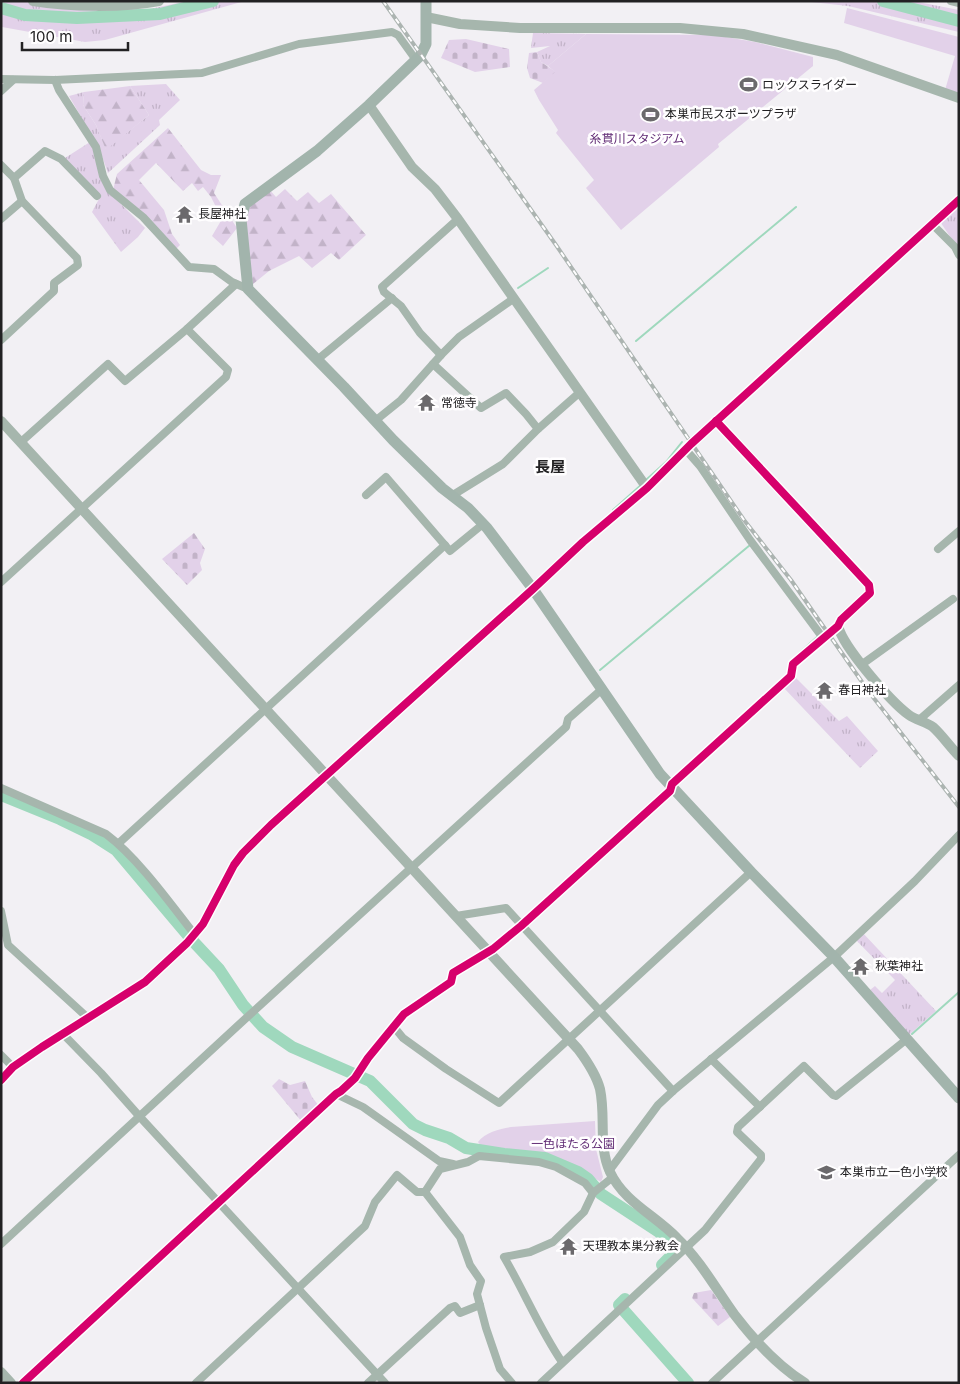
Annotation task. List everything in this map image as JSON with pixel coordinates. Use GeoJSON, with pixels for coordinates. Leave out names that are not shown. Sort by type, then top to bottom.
{"type":"FeatureCollection","features":[{"type":"Feature","properties":{"kind":"main road"},"geometry":{"type":"LineString","coordinates":[[426,1],[426,44],[420,56],[317,150],[244,204],[241,220],[248,290],[442,488],[468,508],[483,524],[506,552],[660,774],[751,872],[834,957],[959,1098]]}},
{"type":"Feature","properties":{"kind":"street"},"geometry":{"type":"LineString","coordinates":[[33,1],[110,6],[159,1]]}},
{"type":"Feature","properties":{"kind":"street"},"geometry":{"type":"LineString","coordinates":[[950,1],[959,2]]}},
{"type":"Feature","properties":{"kind":"street"},"geometry":{"type":"LineString","coordinates":[[426,17],[460,24],[520,28],[680,28],[743,34],[837,55],[959,98]]}},
{"type":"Feature","properties":{"kind":"street"},"geometry":{"type":"LineString","coordinates":[[1,79],[55,80],[202,73],[299,44],[392,32],[398,36],[416,60]]}},
{"type":"Feature","properties":{"kind":"street"},"geometry":{"type":"LineString","coordinates":[[1,91],[13,80]]}},
{"type":"Feature","properties":{"kind":"street"},"geometry":{"type":"LineString","coordinates":[[55,80],[59,90],[96,147],[103,176],[110,190],[143,217],[188,267],[214,268],[248,290]]}},
{"type":"Feature","properties":{"kind":"street"},"geometry":{"type":"LineString","coordinates":[[368,105],[412,167],[435,189],[458,219],[647,488]]}},
{"type":"Feature","properties":{"kind":"street"},"geometry":{"type":"LineString","coordinates":[[14,178],[45,151],[61,159],[97,196]]}},
{"type":"Feature","properties":{"kind":"street"},"geometry":{"type":"LineString","coordinates":[[1,165],[14,178],[22,201],[77,258],[78,265],[54,283],[54,291],[1,340]]}},
{"type":"Feature","properties":{"kind":"street"},"geometry":{"type":"LineString","coordinates":[[1,1080],[13,1067],[146,982],[195,935],[203,924],[234,865],[243,853],[271,825],[555,567],[647,488],[716,421],[959,200]]}},
{"type":"Feature","properties":{"kind":"street"},"geometry":{"type":"LineString","coordinates":[[1,219],[22,201]]}},
{"type":"Feature","properties":{"kind":"street"},"geometry":{"type":"LineString","coordinates":[[441,355],[420,333],[400,306],[384,292],[382,287],[458,219]]}},
{"type":"Feature","properties":{"kind":"street"},"geometry":{"type":"LineString","coordinates":[[932,224],[957,247],[959,255]]}},
{"type":"Feature","properties":{"kind":"street"},"geometry":{"type":"LineString","coordinates":[[21,442],[108,364],[125,381],[236,284]]}},
{"type":"Feature","properties":{"kind":"street"},"geometry":{"type":"LineString","coordinates":[[317,360],[392,298]]}},
{"type":"Feature","properties":{"kind":"street"},"geometry":{"type":"LineString","coordinates":[[375,421],[401,400],[432,364],[460,337],[514,299]]}},
{"type":"Feature","properties":{"kind":"street"},"geometry":{"type":"LineString","coordinates":[[1,582],[226,377],[228,370],[187,328]]}},
{"type":"Feature","properties":{"kind":"street"},"geometry":{"type":"LineString","coordinates":[[432,364],[481,408],[506,393],[538,429]]}},
{"type":"Feature","properties":{"kind":"street"},"geometry":{"type":"LineString","coordinates":[[452,495],[503,464],[538,429],[579,393]]}},
{"type":"Feature","properties":{"kind":"street"},"geometry":{"type":"LineString","coordinates":[[1,421],[569,1038],[588,1062],[600,1088],[603,1148],[611,1174],[621,1191],[632,1202],[668,1229],[686,1247],[757,1342],[805,1383]]}},
{"type":"Feature","properties":{"kind":"street"},"geometry":{"type":"LineString","coordinates":[[23,1383],[341,1091],[357,1075],[404,1014],[451,982],[453,972],[488,951],[521,926],[791,676],[793,664],[838,626],[841,620],[870,593],[869,585],[716,421]]}},
{"type":"Feature","properties":{"kind":"street"},"geometry":{"type":"LineString","coordinates":[[686,450],[700,466],[750,540],[823,638]]}},
{"type":"Feature","properties":{"kind":"street"},"geometry":{"type":"LineString","coordinates":[[366,495],[386,476],[450,551],[483,524]]}},
{"type":"Feature","properties":{"kind":"street"},"geometry":{"type":"LineString","coordinates":[[938,549],[959,531]]}},
{"type":"Feature","properties":{"kind":"street"},"geometry":{"type":"LineString","coordinates":[[119,843],[445,545]]}},
{"type":"Feature","properties":{"kind":"street"},"geometry":{"type":"LineString","coordinates":[[861,665],[953,599]]}},
{"type":"Feature","properties":{"kind":"street"},"geometry":{"type":"LineString","coordinates":[[838,626],[840,635],[861,665],[909,715],[932,727],[959,756]]}},
{"type":"Feature","properties":{"kind":"street"},"geometry":{"type":"LineString","coordinates":[[919,720],[959,685]]}},
{"type":"Feature","properties":{"kind":"street"},"geometry":{"type":"LineString","coordinates":[[1,1244],[566,727],[568,719],[601,690]]}},
{"type":"Feature","properties":{"kind":"street"},"geometry":{"type":"LineString","coordinates":[[1,788],[106,834],[119,843],[195,935]]}},
{"type":"Feature","properties":{"kind":"street"},"geometry":{"type":"LineString","coordinates":[[562,1362],[553,1349],[504,1257],[530,1252],[552,1242],[584,1212],[593,1194],[611,1174],[658,1106],[673,1091],[834,957],[915,881],[959,835]]}},
{"type":"Feature","properties":{"kind":"street"},"geometry":{"type":"LineString","coordinates":[[394,1028],[403,1038],[446,1069],[499,1103],[569,1038],[601,1012],[751,872]]}},
{"type":"Feature","properties":{"kind":"street"},"geometry":{"type":"LineString","coordinates":[[456,916],[506,908],[673,1091]]}},
{"type":"Feature","properties":{"kind":"street"},"geometry":{"type":"LineString","coordinates":[[1,911],[5,947],[88,1018]]}},
{"type":"Feature","properties":{"kind":"street"},"geometry":{"type":"LineString","coordinates":[[63,1034],[385,1383]]}},
{"type":"Feature","properties":{"kind":"street"},"geometry":{"type":"LineString","coordinates":[[541,1383],[704,1230],[761,1159],[761,1155],[737,1132],[738,1128],[760,1107],[804,1066],[836,1096],[907,1039]]}},
{"type":"Feature","properties":{"kind":"street"},"geometry":{"type":"LineString","coordinates":[[1,1055],[13,1067]]}},
{"type":"Feature","properties":{"kind":"street"},"geometry":{"type":"LineString","coordinates":[[712,1059],[760,1107]]}},
{"type":"Feature","properties":{"kind":"street"},"geometry":{"type":"LineString","coordinates":[[336,1094],[363,1107],[439,1161],[454,1164]]}},
{"type":"Feature","properties":{"kind":"street"},"geometry":{"type":"LineString","coordinates":[[712,1383],[959,1155]]}},
{"type":"Feature","properties":{"kind":"street"},"geometry":{"type":"LineString","coordinates":[[425,1192],[440,1169],[468,1162],[479,1156],[539,1162],[556,1167],[585,1183],[593,1194]]}},
{"type":"Feature","properties":{"kind":"street"},"geometry":{"type":"LineString","coordinates":[[196,1383],[364,1226],[375,1202],[397,1175],[418,1192],[425,1192]]}},
{"type":"Feature","properties":{"kind":"street"},"geometry":{"type":"LineString","coordinates":[[425,1192],[460,1237],[470,1265],[480,1281],[477,1294],[500,1370],[512,1383]]}},
{"type":"Feature","properties":{"kind":"street"},"geometry":{"type":"LineString","coordinates":[[368,1383],[450,1308],[455,1306],[460,1313],[480,1305]]}},
{"type":"Feature","properties":{"kind":"street"},"geometry":{"type":"LineString","coordinates":[[1,1372],[11,1383]]}},
{"type":"Feature","properties":{"kind":"green space"},"geometry":{"type":"Polygon","coordinates":[[[1,1],[21,1],[94,10],[150,9],[187,1],[245,1],[105,40],[85,42],[2,27],[1,1]]]}},
{"type":"Feature","properties":{"kind":"green space"},"geometry":{"type":"Polygon","coordinates":[[[802,1],[913,1],[959,10],[959,32],[848,6],[802,1]]]}},
{"type":"Feature","properties":{"kind":"green space"},"geometry":{"type":"Polygon","coordinates":[[[847,8],[959,37],[959,94],[945,90],[955,56],[844,23],[847,8]]]}},
{"type":"Feature","properties":{"kind":"green space"},"geometry":{"type":"Polygon","coordinates":[[[533,33],[586,34],[548,66],[541,62],[537,52],[550,46],[531,48],[533,33]]]}},
{"type":"Feature","properties":{"kind":"green space","name":"本巣市民スポーツプラザ"},"geometry":{"type":"Polygon","coordinates":[[[586,34],[714,35],[755,42],[813,57],[813,66],[718,144],[719,147],[621,230],[586,188],[594,180],[556,133],[558,130],[534,90],[555,72],[548,66],[586,34]]]}},
{"type":"Feature","properties":{"kind":"green space"},"geometry":{"type":"Polygon","coordinates":[[[466,39],[509,49],[510,67],[475,72],[441,58],[449,40],[466,39]]]}},
{"type":"Feature","properties":{"kind":"green space"},"geometry":{"type":"Polygon","coordinates":[[[537,52],[541,62],[556,72],[543,83],[530,78],[527,68],[529,53],[537,52]]]}},
{"type":"Feature","properties":{"kind":"green space"},"geometry":{"type":"Polygon","coordinates":[[[166,84],[180,100],[159,120],[160,125],[108,173],[99,148],[69,96],[84,92],[83,105],[96,125],[106,149],[149,115],[130,86],[166,84]]]}},
{"type":"Feature","properties":{"kind":"green space"},"geometry":{"type":"Polygon","coordinates":[[[130,86],[149,115],[106,150],[96,125],[83,105],[84,92],[130,86]]]}},
{"type":"Feature","properties":{"kind":"green space"},"geometry":{"type":"Polygon","coordinates":[[[168,128],[201,170],[211,175],[221,175],[214,193],[237,228],[223,246],[212,236],[222,219],[211,197],[203,187],[198,191],[192,183],[183,191],[156,163],[139,180],[164,210],[172,234],[180,245],[176,249],[113,190],[117,174],[168,128]]]}},
{"type":"Feature","properties":{"kind":"green space"},"geometry":{"type":"Polygon","coordinates":[[[90,142],[95,149],[106,189],[145,228],[121,252],[92,212],[100,197],[65,158],[90,142]]]}},
{"type":"Feature","properties":{"kind":"green space"},"geometry":{"type":"Polygon","coordinates":[[[268,188],[276,197],[285,189],[297,201],[308,192],[319,203],[331,194],[366,235],[339,260],[331,253],[312,268],[299,256],[269,271],[253,284],[244,235],[248,206],[268,188]]]}},
{"type":"Feature","properties":{"kind":"green space"},"geometry":{"type":"Polygon","coordinates":[[[959,207],[959,244],[955,244],[941,223],[959,207]]]}},
{"type":"Feature","properties":{"kind":"green space"},"geometry":{"type":"Polygon","coordinates":[[[194,533],[205,549],[200,563],[202,570],[187,585],[162,559],[194,533]]]}},
{"type":"Feature","properties":{"kind":"green space"},"geometry":{"type":"Polygon","coordinates":[[[795,677],[839,721],[847,716],[878,751],[860,768],[783,687],[795,677]]]}},
{"type":"Feature","properties":{"kind":"green space"},"geometry":{"type":"Polygon","coordinates":[[[862,932],[936,1011],[909,1035],[870,990],[875,986],[882,993],[895,980],[855,939],[862,932]]]}},
{"type":"Feature","properties":{"kind":"green space"},"geometry":{"type":"Polygon","coordinates":[[[279,1079],[290,1085],[305,1081],[312,1097],[319,1106],[302,1122],[272,1086],[279,1079]]]}},
{"type":"Feature","properties":{"kind":"green space","name":"一色ほたる公園"},"geometry":{"type":"Polygon","coordinates":[[[595,1121],[596,1149],[603,1177],[601,1182],[579,1169],[540,1154],[499,1152],[481,1146],[478,1142],[489,1133],[511,1127],[595,1121]]]}},
{"type":"Feature","properties":{"kind":"green space"},"geometry":{"type":"Polygon","coordinates":[[[711,1290],[730,1317],[718,1326],[692,1298],[694,1293],[711,1290]]]}},
{"type":"Feature","properties":{"kind":"waterway"},"geometry":{"type":"LineString","coordinates":[[1,8],[25,15],[77,18],[160,14],[213,1]]}},
{"type":"Feature","properties":{"kind":"waterway"},"geometry":{"type":"LineString","coordinates":[[883,1],[959,21]]}},
{"type":"Feature","properties":{"kind":"waterway"},"geometry":{"type":"LineString","coordinates":[[636,341],[796,207]]}},
{"type":"Feature","properties":{"kind":"waterway"},"geometry":{"type":"LineString","coordinates":[[518,288],[548,268]]}},
{"type":"Feature","properties":{"kind":"waterway"},"geometry":{"type":"LineString","coordinates":[[646,480],[666,462],[682,442]]}},
{"type":"Feature","properties":{"kind":"waterway"},"geometry":{"type":"LineString","coordinates":[[613,510],[641,485]]}},
{"type":"Feature","properties":{"kind":"waterway"},"geometry":{"type":"LineString","coordinates":[[600,670],[750,545]]}},
{"type":"Feature","properties":{"kind":"waterway"},"geometry":{"type":"LineString","coordinates":[[795,657],[817,637]]}},
{"type":"Feature","properties":{"kind":"waterway"},"geometry":{"type":"LineString","coordinates":[[1,795],[60,819],[91,834],[116,850],[191,939],[219,969],[243,1005],[263,1027],[292,1047],[370,1081],[413,1124],[425,1130],[449,1138],[466,1148],[545,1158],[578,1172],[588,1179],[601,1194],[659,1232],[676,1251],[662,1265]]}},
{"type":"Feature","properties":{"kind":"waterway"},"geometry":{"type":"LineString","coordinates":[[912,1034],[959,992]]}},
{"type":"Feature","properties":{"kind":"waterway"},"geometry":{"type":"LineString","coordinates":[[625,1299],[619,1305],[688,1383]]}},
{"type":"Feature","properties":{"kind":"railway"},"geometry":{"type":"LineString","coordinates":[[383,1],[556,245],[744,520],[791,580],[869,692],[959,807]]}},
{"type":"Feature","properties":{"kind":"cycle path"},"geometry":{"type":"LineString","coordinates":[[1,1080],[13,1067],[42,1047],[145,982],[187,943],[203,924],[234,865],[243,853],[271,825],[583,542],[647,488],[691,444],[959,200]]}},
{"type":"Feature","properties":{"kind":"cycle path"},"geometry":{"type":"LineString","coordinates":[[23,1383],[355,1078],[368,1058],[404,1014],[451,982],[453,973],[493,949],[521,926],[670,791],[672,784],[791,676],[793,664],[838,626],[841,620],[870,593],[869,585],[716,421]]}},
{"type":"Feature","properties":{"kind":"place","name":"ロックスライダー"},"geometry":{"type":"Point","coordinates":[748,85]}},
{"type":"Feature","properties":{"kind":"place","name":"本巣市民スポーツプラザ"},"geometry":{"type":"Point","coordinates":[651,114]}},
{"type":"Feature","properties":{"kind":"place","name":"長屋神社"},"geometry":{"type":"Point","coordinates":[184,214]}},
{"type":"Feature","properties":{"kind":"place","name":"常徳寺"},"geometry":{"type":"Point","coordinates":[427,403]}},
{"type":"Feature","properties":{"kind":"place","name":"春日神社"},"geometry":{"type":"Point","coordinates":[824,690]}},
{"type":"Feature","properties":{"kind":"place","name":"秋葉神社"},"geometry":{"type":"Point","coordinates":[861,966]}},
{"type":"Feature","properties":{"kind":"place","name":"本巣市立一色小学校"},"geometry":{"type":"Point","coordinates":[826,1172]}},
{"type":"Feature","properties":{"kind":"place","name":"天理教本巣分教会"},"geometry":{"type":"Point","coordinates":[569,1246]}},
{"type":"Feature","properties":{"kind":"district","name":"長屋"},"geometry":{"type":"Point","coordinates":[550,467]}},
{"type":"Feature","properties":{"kind":"park label","name":"糸貫川スタジアム"},"geometry":{"type":"Point","coordinates":[637,139]}}]}
